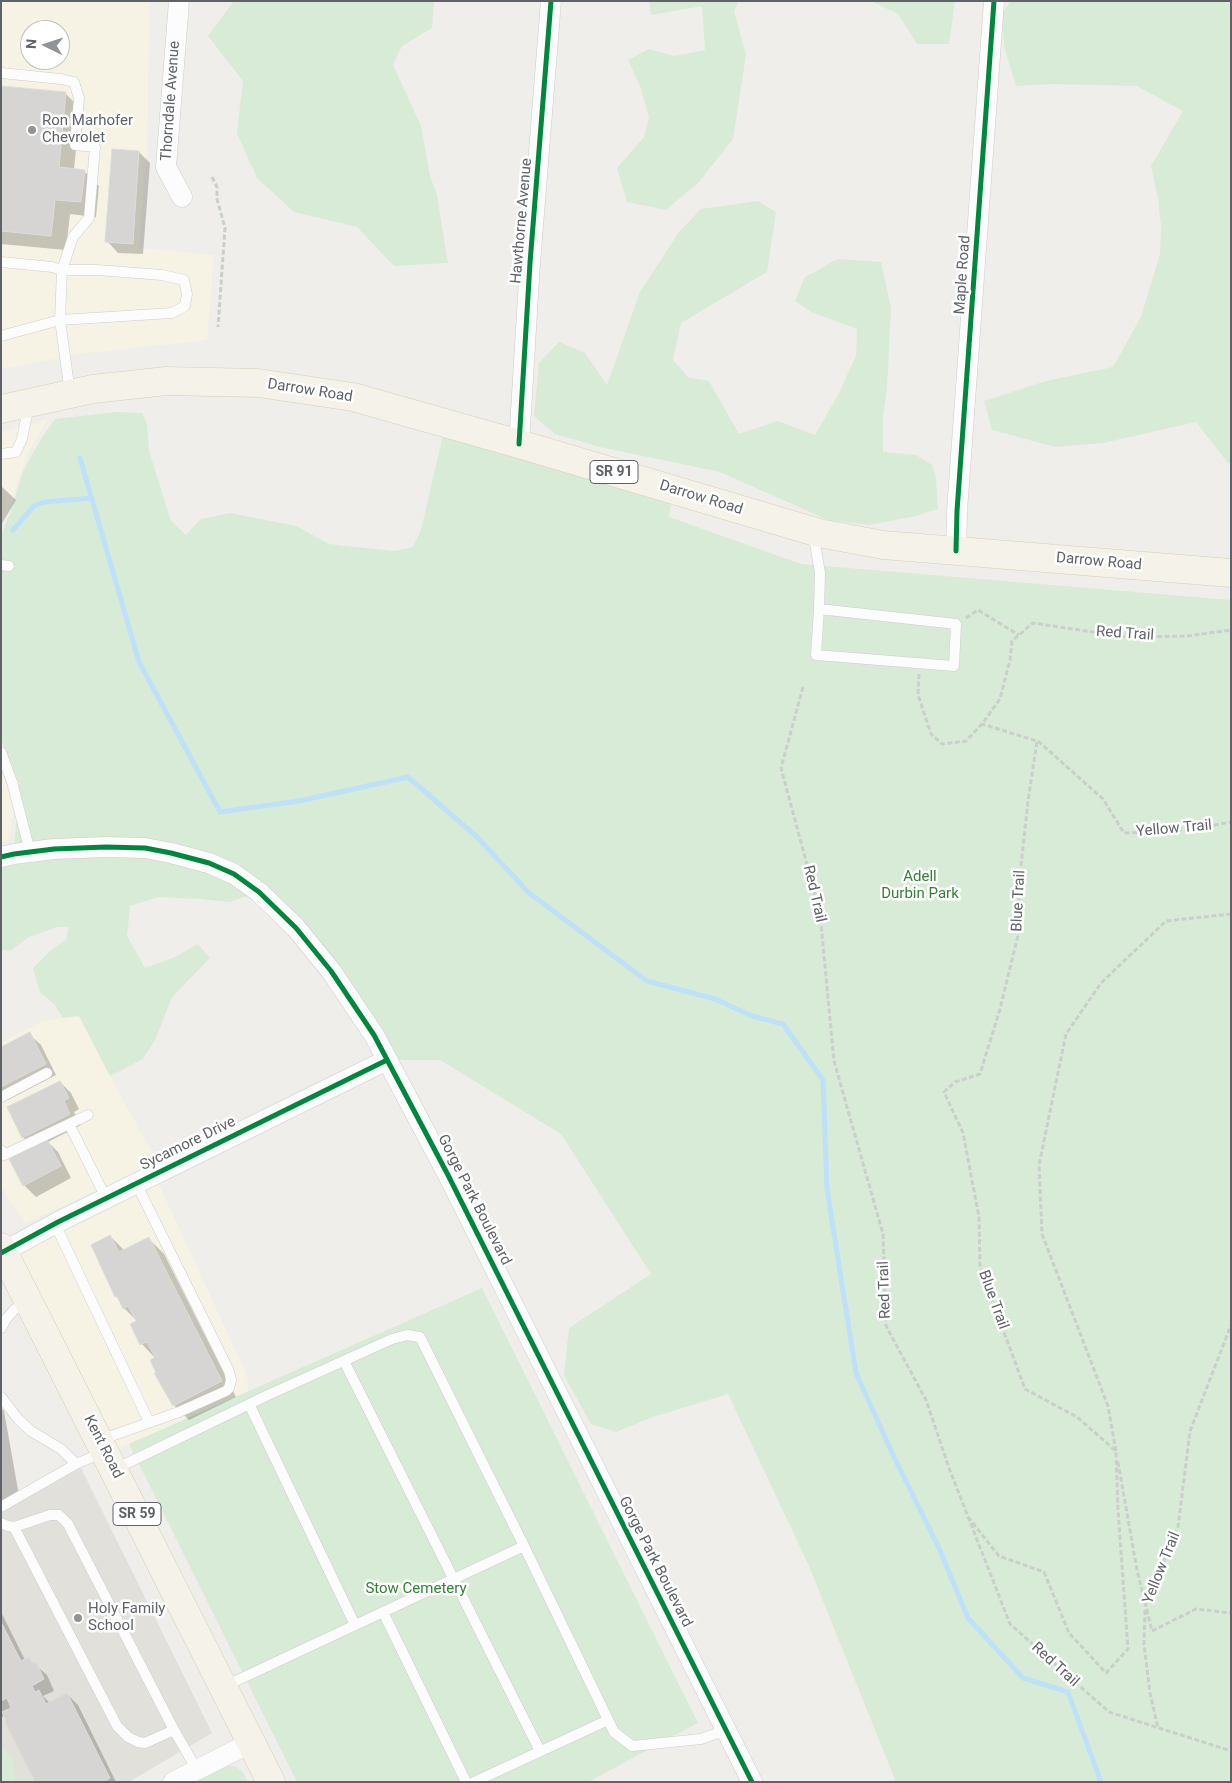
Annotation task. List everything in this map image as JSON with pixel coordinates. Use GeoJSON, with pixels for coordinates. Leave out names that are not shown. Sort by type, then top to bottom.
{"type":"FeatureCollection","features":[{"type":"Feature","properties":{"kind":"main road","name":"Darrow Road"},"geometry":{"type":"LineString","coordinates":[[1,409],[93,388],[166,381],[258,383],[353,397],[812,531],[883,545],[1231,573]]}},
{"type":"Feature","properties":{"kind":"main road","name":"Kent Road"},"geometry":{"type":"LineString","coordinates":[[2,1250],[271,1782]]}},
{"type":"Feature","properties":{"kind":"street","name":"Thorndale Avenue"},"geometry":{"type":"LineString","coordinates":[[178,1],[166,166],[182,198]]}},
{"type":"Feature","properties":{"kind":"street","name":"Hawthorne Avenue"},"geometry":{"type":"LineString","coordinates":[[519,444],[530,263],[551,1]]}},
{"type":"Feature","properties":{"kind":"street","name":"Maple Road"},"geometry":{"type":"LineString","coordinates":[[956,551],[957,512],[994,1]]}},
{"type":"Feature","properties":{"kind":"street","name":"Gorge Park Boulevard"},"geometry":{"type":"LineString","coordinates":[[1,857],[30,852],[106,847],[145,848],[180,855],[234,874],[259,892],[302,935],[354,1004],[387,1060],[457,1193],[752,1782]]}},
{"type":"Feature","properties":{"kind":"street","name":"Sycamore Drive"},"geometry":{"type":"LineString","coordinates":[[2,1250],[387,1060]]}},
{"type":"Feature","properties":{"kind":"street"},"geometry":{"type":"LineString","coordinates":[[173,1782],[252,1742]]}},
{"type":"Feature","properties":{"kind":"lane"},"geometry":{"type":"LineString","coordinates":[[1,73],[74,82],[79,98],[75,145],[95,147],[88,218],[73,237],[62,270],[60,320],[70,394]]}},
{"type":"Feature","properties":{"kind":"lane"},"geometry":{"type":"LineString","coordinates":[[1,262],[52,267],[62,270],[97,270],[162,275],[184,280],[187,294],[185,306],[172,313],[60,320],[1,336]]}},
{"type":"Feature","properties":{"kind":"lane"},"geometry":{"type":"LineString","coordinates":[[1,454],[16,452],[22,439],[30,403]]}},
{"type":"Feature","properties":{"kind":"lane"},"geometry":{"type":"LineString","coordinates":[[812,531],[820,573],[816,654],[954,666],[956,624],[819,609]]}},
{"type":"Feature","properties":{"kind":"lane"},"geometry":{"type":"LineString","coordinates":[[1,752],[12,782],[30,852]]}},
{"type":"Feature","properties":{"kind":"lane"},"geometry":{"type":"LineString","coordinates":[[1,1097],[47,1073]]}},
{"type":"Feature","properties":{"kind":"lane"},"geometry":{"type":"LineString","coordinates":[[2,1154],[88,1115]]}},
{"type":"Feature","properties":{"kind":"lane"},"geometry":{"type":"LineString","coordinates":[[69,1124],[106,1198]]}},
{"type":"Feature","properties":{"kind":"lane"},"geometry":{"type":"LineString","coordinates":[[106,1454],[149,1422],[179,1412],[226,1391],[231,1380],[229,1371],[136,1184]]}},
{"type":"Feature","properties":{"kind":"lane"},"geometry":{"type":"LineString","coordinates":[[54,1224],[149,1422]]}},
{"type":"Feature","properties":{"kind":"lane"},"geometry":{"type":"LineString","coordinates":[[1,1328],[14,1310],[28,1300]]}},
{"type":"Feature","properties":{"kind":"lane"},"geometry":{"type":"LineString","coordinates":[[1,1507],[76,1464],[249,1404],[392,1339],[407,1335],[420,1337],[614,1732],[632,1746],[701,1739],[726,1730]]}},
{"type":"Feature","properties":{"kind":"lane"},"geometry":{"type":"LineString","coordinates":[[344,1361],[540,1751]]}},
{"type":"Feature","properties":{"kind":"lane"},"geometry":{"type":"LineString","coordinates":[[1,1397],[19,1420],[31,1431],[61,1450],[76,1464]]}},
{"type":"Feature","properties":{"kind":"lane"},"geometry":{"type":"LineString","coordinates":[[249,1404],[355,1625]]}},
{"type":"Feature","properties":{"kind":"lane"},"geometry":{"type":"LineString","coordinates":[[1,1522],[14,1527],[50,1515],[59,1515],[68,1524],[196,1770]]}},
{"type":"Feature","properties":{"kind":"lane"},"geometry":{"type":"LineString","coordinates":[[14,1527],[117,1726],[128,1737],[144,1743],[174,1730]]}},
{"type":"Feature","properties":{"kind":"lane"},"geometry":{"type":"LineString","coordinates":[[224,1686],[524,1546]]}},
{"type":"Feature","properties":{"kind":"lane"},"geometry":{"type":"LineString","coordinates":[[383,1612],[466,1782]]}},
{"type":"Feature","properties":{"kind":"lane"},"geometry":{"type":"LineString","coordinates":[[474,1782],[608,1720]]}},
{"type":"Feature","properties":{"kind":"path"},"geometry":{"type":"LineString","coordinates":[[212,177],[217,187],[217,199],[225,228],[218,327]]}},
{"type":"Feature","properties":{"kind":"path"},"geometry":{"type":"LineString","coordinates":[[919,663],[918,695],[931,734],[942,744],[966,741],[982,724],[1000,699],[1010,660],[1012,641],[1018,635],[978,610]]}},
{"type":"Feature","properties":{"kind":"path"},"geometry":{"type":"LineString","coordinates":[[982,724],[1037,741]]}},
{"type":"Feature","properties":{"kind":"path"},"geometry":{"type":"LineString","coordinates":[[1231,914],[1166,921],[1101,983],[1066,1034],[1039,1165],[1042,1234],[1108,1406],[1137,1570],[1152,1631],[1196,1609],[1231,1613]]}},
{"type":"Feature","properties":{"kind":"path"},"geometry":{"type":"LineString","coordinates":[[968,1517],[999,1556],[1044,1572],[1070,1633],[1106,1673],[1128,1649],[1118,1510],[1116,1451]]}},
{"type":"Feature","properties":{"kind":"shaded area"},"geometry":{"type":"Polygon","coordinates":[[[1,1],[150,1],[147,144],[139,248],[214,255],[207,340],[86,353],[1,369],[1,1]]]}},
{"type":"Feature","properties":{"kind":"shaded area"},"geometry":{"type":"Polygon","coordinates":[[[48,419],[29,451],[12,503],[1,525],[1,432],[48,419]]]}},
{"type":"Feature","properties":{"kind":"shaded area"},"geometry":{"type":"Polygon","coordinates":[[[1,770],[14,807],[9,840],[1,843],[1,770]]]}},
{"type":"Feature","properties":{"kind":"shaded area"},"geometry":{"type":"Polygon","coordinates":[[[79,1015],[158,1163],[25,1223],[1,1186],[1,1043],[42,1021],[79,1015]]]}},
{"type":"Feature","properties":{"kind":"shaded area"},"geometry":{"type":"Polygon","coordinates":[[[154,1174],[244,1369],[248,1381],[248,1391],[129,1444],[105,1452],[4,1251],[154,1174]]]}},
{"type":"Feature","properties":{"kind":"shaded area","name":"Holy Family School"},"geometry":{"type":"Polygon","coordinates":[[[80,1466],[212,1733],[129,1782],[1,1782],[1,1504],[80,1466]]]}},
{"type":"Feature","properties":{"kind":"green space"},"geometry":{"type":"Polygon","coordinates":[[[234,1],[434,1],[432,28],[402,46],[393,65],[421,126],[430,176],[437,195],[448,263],[394,266],[357,227],[294,212],[257,178],[237,133],[243,81],[208,36],[234,1]]]}},
{"type":"Feature","properties":{"kind":"green space"},"geometry":{"type":"Polygon","coordinates":[[[649,1],[739,1],[734,11],[746,55],[733,139],[699,182],[666,210],[627,202],[617,168],[644,137],[649,117],[640,86],[628,60],[649,49],[674,56],[705,50],[702,6],[651,15],[649,1]]]}},
{"type":"Feature","properties":{"kind":"green space"},"geometry":{"type":"Polygon","coordinates":[[[871,1],[955,1],[949,44],[917,44],[898,14],[871,1]]]}},
{"type":"Feature","properties":{"kind":"green space"},"geometry":{"type":"Polygon","coordinates":[[[1011,1],[1231,1],[1231,463],[1228,463],[1196,422],[1103,443],[1055,447],[992,430],[984,401],[1046,381],[1113,367],[1141,317],[1160,254],[1161,226],[1158,198],[1151,166],[1183,111],[1137,86],[1052,84],[1016,86],[1005,50],[1001,14],[1011,1]]]}},
{"type":"Feature","properties":{"kind":"green space"},"geometry":{"type":"Polygon","coordinates":[[[758,201],[776,212],[767,272],[681,323],[673,360],[689,378],[709,381],[739,434],[778,421],[815,435],[838,395],[856,356],[857,329],[811,312],[795,301],[805,277],[838,259],[881,262],[891,308],[887,389],[883,416],[883,452],[916,455],[932,465],[936,478],[938,509],[916,516],[869,525],[828,520],[720,472],[600,447],[555,434],[534,416],[539,363],[559,342],[585,353],[607,385],[640,292],[679,232],[701,209],[758,201]]]}},
{"type":"Feature","properties":{"kind":"green space","name":"Adell Durbin Park"},"geometry":{"type":"Polygon","coordinates":[[[117,412],[142,413],[147,424],[149,451],[171,521],[186,535],[201,519],[230,513],[296,526],[329,544],[394,551],[413,547],[421,530],[443,435],[673,490],[669,517],[801,564],[1231,600],[1231,1782],[896,1782],[809,1566],[728,1394],[650,1418],[616,1432],[591,1424],[564,1375],[569,1328],[651,1274],[561,1134],[440,1060],[387,1060],[259,892],[229,902],[158,897],[130,906],[127,936],[145,968],[175,957],[198,944],[210,958],[172,997],[156,1038],[143,1059],[110,1076],[79,1016],[63,1018],[55,1005],[40,992],[33,968],[51,950],[66,940],[69,927],[57,927],[29,937],[10,951],[1,950],[1,857],[14,853],[19,783],[1,739],[1,536],[23,471],[55,419],[117,412]]]}},
{"type":"Feature","properties":{"kind":"green space","name":"Stow Cemetery"},"geometry":{"type":"Polygon","coordinates":[[[482,1288],[698,1723],[588,1782],[297,1782],[129,1444],[482,1288]]]}},
{"type":"Feature","properties":{"kind":"green space"},"geometry":{"type":"Polygon","coordinates":[[[1,1747],[14,1760],[15,1782],[1,1782],[1,1747]]]}},
{"type":"Feature","properties":{"kind":"green space"},"geometry":{"type":"Polygon","coordinates":[[[228,1766],[235,1766],[243,1772],[248,1782],[196,1782],[228,1766]]]}},
{"type":"Feature","properties":{"kind":"building","name":"Ron Marhofer Chevrolet"},"geometry":{"type":"Polygon","coordinates":[[[1,86],[66,92],[59,167],[85,170],[81,202],[55,200],[51,236],[1,231],[1,86]]]}},
{"type":"Feature","properties":{"kind":"building"},"geometry":{"type":"Polygon","coordinates":[[[112,149],[139,151],[133,244],[105,242],[112,149]]]}},
{"type":"Feature","properties":{"kind":"building"},"geometry":{"type":"Polygon","coordinates":[[[30,1032],[46,1064],[1,1087],[1,1047],[30,1032]]]}},
{"type":"Feature","properties":{"kind":"building"},"geometry":{"type":"Polygon","coordinates":[[[60,1081],[69,1098],[64,1101],[70,1114],[22,1138],[7,1107],[60,1081]]]}},
{"type":"Feature","properties":{"kind":"building"},"geometry":{"type":"Polygon","coordinates":[[[47,1139],[61,1166],[23,1186],[9,1159],[47,1139]]]}},
{"type":"Feature","properties":{"kind":"building"},"geometry":{"type":"Polygon","coordinates":[[[110,1235],[119,1252],[149,1237],[222,1381],[173,1406],[154,1373],[156,1373],[150,1360],[155,1357],[147,1342],[140,1345],[130,1324],[136,1321],[128,1306],[123,1309],[117,1296],[115,1297],[91,1245],[110,1235]]]}},
{"type":"Feature","properties":{"kind":"building"},"geometry":{"type":"Polygon","coordinates":[[[1,1622],[21,1661],[29,1657],[32,1664],[36,1662],[44,1679],[32,1686],[35,1692],[39,1690],[46,1704],[67,1693],[110,1778],[104,1782],[35,1782],[5,1722],[2,1712],[11,1708],[7,1698],[1,1701],[1,1622]]]}},
{"type":"Feature","properties":{"kind":"waterway"},"geometry":{"type":"LineString","coordinates":[[80,458],[139,662],[220,812],[299,801],[408,777],[477,837],[529,893],[647,981],[715,999],[752,1016],[783,1024],[823,1080],[827,1189],[856,1373],[894,1457],[939,1548],[968,1618],[1023,1678],[1068,1692],[1101,1782]]}},
{"type":"Feature","properties":{"kind":"waterway"},"geometry":{"type":"LineString","coordinates":[[13,530],[34,506],[45,502],[92,498]]}},
{"type":"Feature","properties":{"kind":"cycle path"},"geometry":{"type":"LineString","coordinates":[[519,444],[530,263],[551,1]]}},
{"type":"Feature","properties":{"kind":"cycle path"},"geometry":{"type":"LineString","coordinates":[[956,551],[957,511],[994,1]]}},
{"type":"Feature","properties":{"kind":"cycle path"},"geometry":{"type":"LineString","coordinates":[[1,857],[54,849],[145,848],[209,863],[234,874],[259,892],[296,928],[331,971],[374,1035],[448,1175],[752,1782]]}},
{"type":"Feature","properties":{"kind":"cycle path"},"geometry":{"type":"LineString","coordinates":[[1,1253],[58,1222],[387,1060]]}},
{"type":"Feature","properties":{"kind":"place","name":"Ron Marhofer Chevrolet"},"geometry":{"type":"Point","coordinates":[32,130]}},
{"type":"Feature","properties":{"kind":"place","name":"Holy Family School"},"geometry":{"type":"Point","coordinates":[78,1618]}}]}
